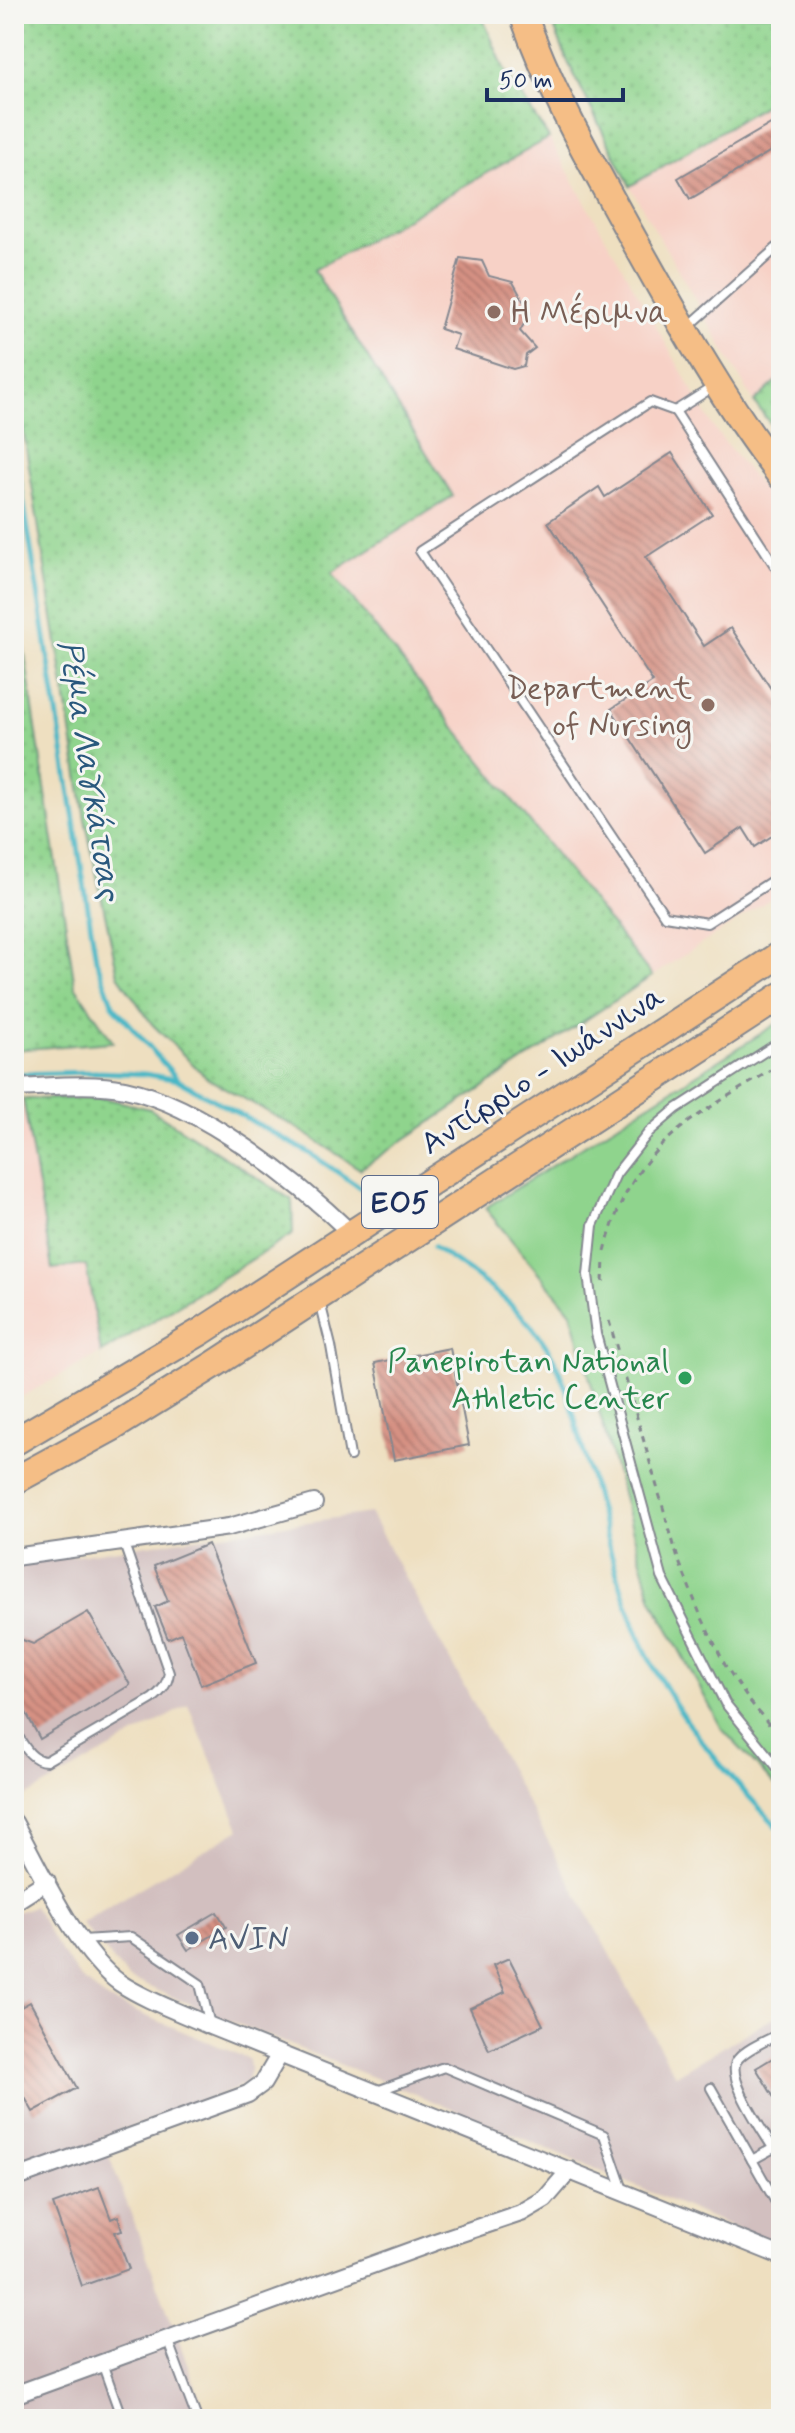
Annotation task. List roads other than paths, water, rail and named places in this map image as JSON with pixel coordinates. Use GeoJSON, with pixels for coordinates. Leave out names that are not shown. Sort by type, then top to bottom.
{"type":"FeatureCollection","features":[{"type":"Feature","properties":{"kind":"highway"},"geometry":{"type":"LineString","coordinates":[[523,14],[543,66],[584,149],[684,330],[717,385],[781,476]]}},
{"type":"Feature","properties":{"kind":"highway","name":"Αντίρριο - Ιωάννινα"},"geometry":{"type":"LineString","coordinates":[[14,1442],[154,1361],[781,954]]}},
{"type":"Feature","properties":{"kind":"highway","name":"ΕΟ5"},"geometry":{"type":"LineString","coordinates":[[14,1481],[125,1420],[781,996]]}},
{"type":"Feature","properties":{"kind":"street"},"geometry":{"type":"LineString","coordinates":[[14,1088],[122,1088],[160,1100],[220,1133],[293,1180],[352,1234]]}},
{"type":"Feature","properties":{"kind":"street"},"geometry":{"type":"LineString","coordinates":[[14,1557],[229,1527],[314,1503]]}},
{"type":"Feature","properties":{"kind":"street"},"geometry":{"type":"LineString","coordinates":[[14,1822],[81,1940],[96,1962],[119,1982],[210,2026],[781,2256]]}},
{"type":"Feature","properties":{"kind":"street"},"geometry":{"type":"LineString","coordinates":[[14,1902],[47,1881]]}},
{"type":"Feature","properties":{"kind":"street"},"geometry":{"type":"LineString","coordinates":[[14,2179],[248,2094],[263,2083],[280,2054]]}},
{"type":"Feature","properties":{"kind":"street"},"geometry":{"type":"LineString","coordinates":[[14,2395],[521,2213],[545,2199],[570,2170]]}},
{"type":"Feature","properties":{"kind":"lane"},"geometry":{"type":"LineString","coordinates":[[684,330],[781,244]]}},
{"type":"Feature","properties":{"kind":"lane"},"geometry":{"type":"LineString","coordinates":[[675,411],[717,385]]}},
{"type":"Feature","properties":{"kind":"lane"},"geometry":{"type":"LineString","coordinates":[[781,575],[675,411],[650,402],[420,551],[665,916],[707,923],[781,875]]}},
{"type":"Feature","properties":{"kind":"lane"},"geometry":{"type":"LineString","coordinates":[[781,1041],[676,1109],[649,1132],[616,1174],[593,1225],[588,1275],[596,1334],[662,1577],[725,1703],[781,1772]]}},
{"type":"Feature","properties":{"kind":"lane"},"geometry":{"type":"LineString","coordinates":[[319,1297],[331,1346],[350,1456]]}},
{"type":"Feature","properties":{"kind":"lane"},"geometry":{"type":"LineString","coordinates":[[14,1730],[32,1756],[46,1761],[162,1691],[169,1673],[122,1541]]}},
{"type":"Feature","properties":{"kind":"lane"},"geometry":{"type":"LineString","coordinates":[[81,1940],[131,1937],[200,1984],[210,2026]]}},
{"type":"Feature","properties":{"kind":"lane"},"geometry":{"type":"LineString","coordinates":[[752,2160],[777,2146],[736,2084],[734,2066],[738,2058],[781,2033]]}},
{"type":"Feature","properties":{"kind":"lane"},"geometry":{"type":"LineString","coordinates":[[376,2091],[444,2067],[604,2135],[624,2193]]}},
{"type":"Feature","properties":{"kind":"lane"},"geometry":{"type":"LineString","coordinates":[[711,2088],[781,2211]]}},
{"type":"Feature","properties":{"kind":"lane"},"geometry":{"type":"LineString","coordinates":[[167,2339],[197,2419]]}},
{"type":"Feature","properties":{"kind":"lane"},"geometry":{"type":"LineString","coordinates":[[101,2363],[122,2419]]}},
{"type":"Feature","properties":{"kind":"waterway","name":"Ρέμα Λαγκάτσας"},"geometry":{"type":"LineString","coordinates":[[14,442],[96,959],[113,1005],[178,1080]]}},
{"type":"Feature","properties":{"kind":"waterway"},"geometry":{"type":"LineString","coordinates":[[14,1074],[96,1072],[145,1074],[178,1080],[311,1154],[368,1193]]}},
{"type":"Feature","properties":{"kind":"waterway"},"geometry":{"type":"LineString","coordinates":[[434,1247],[504,1299],[548,1349],[567,1391],[619,1581],[647,1653],[678,1708],[716,1760],[781,1830]]}},
{"type":"Feature","properties":{"kind":"place","name":"Η Μέριμνα"},"geometry":{"type":"Point","coordinates":[494,312]}},
{"type":"Feature","properties":{"kind":"place","name":"Department of Nursing"},"geometry":{"type":"Point","coordinates":[708,705]}},
{"type":"Feature","properties":{"kind":"place","name":"Panepirotan National Athletic Center"},"geometry":{"type":"Point","coordinates":[685,1378]}},
{"type":"Feature","properties":{"kind":"place","name":"AVIN"},"geometry":{"type":"Point","coordinates":[192,1938]}}]}
